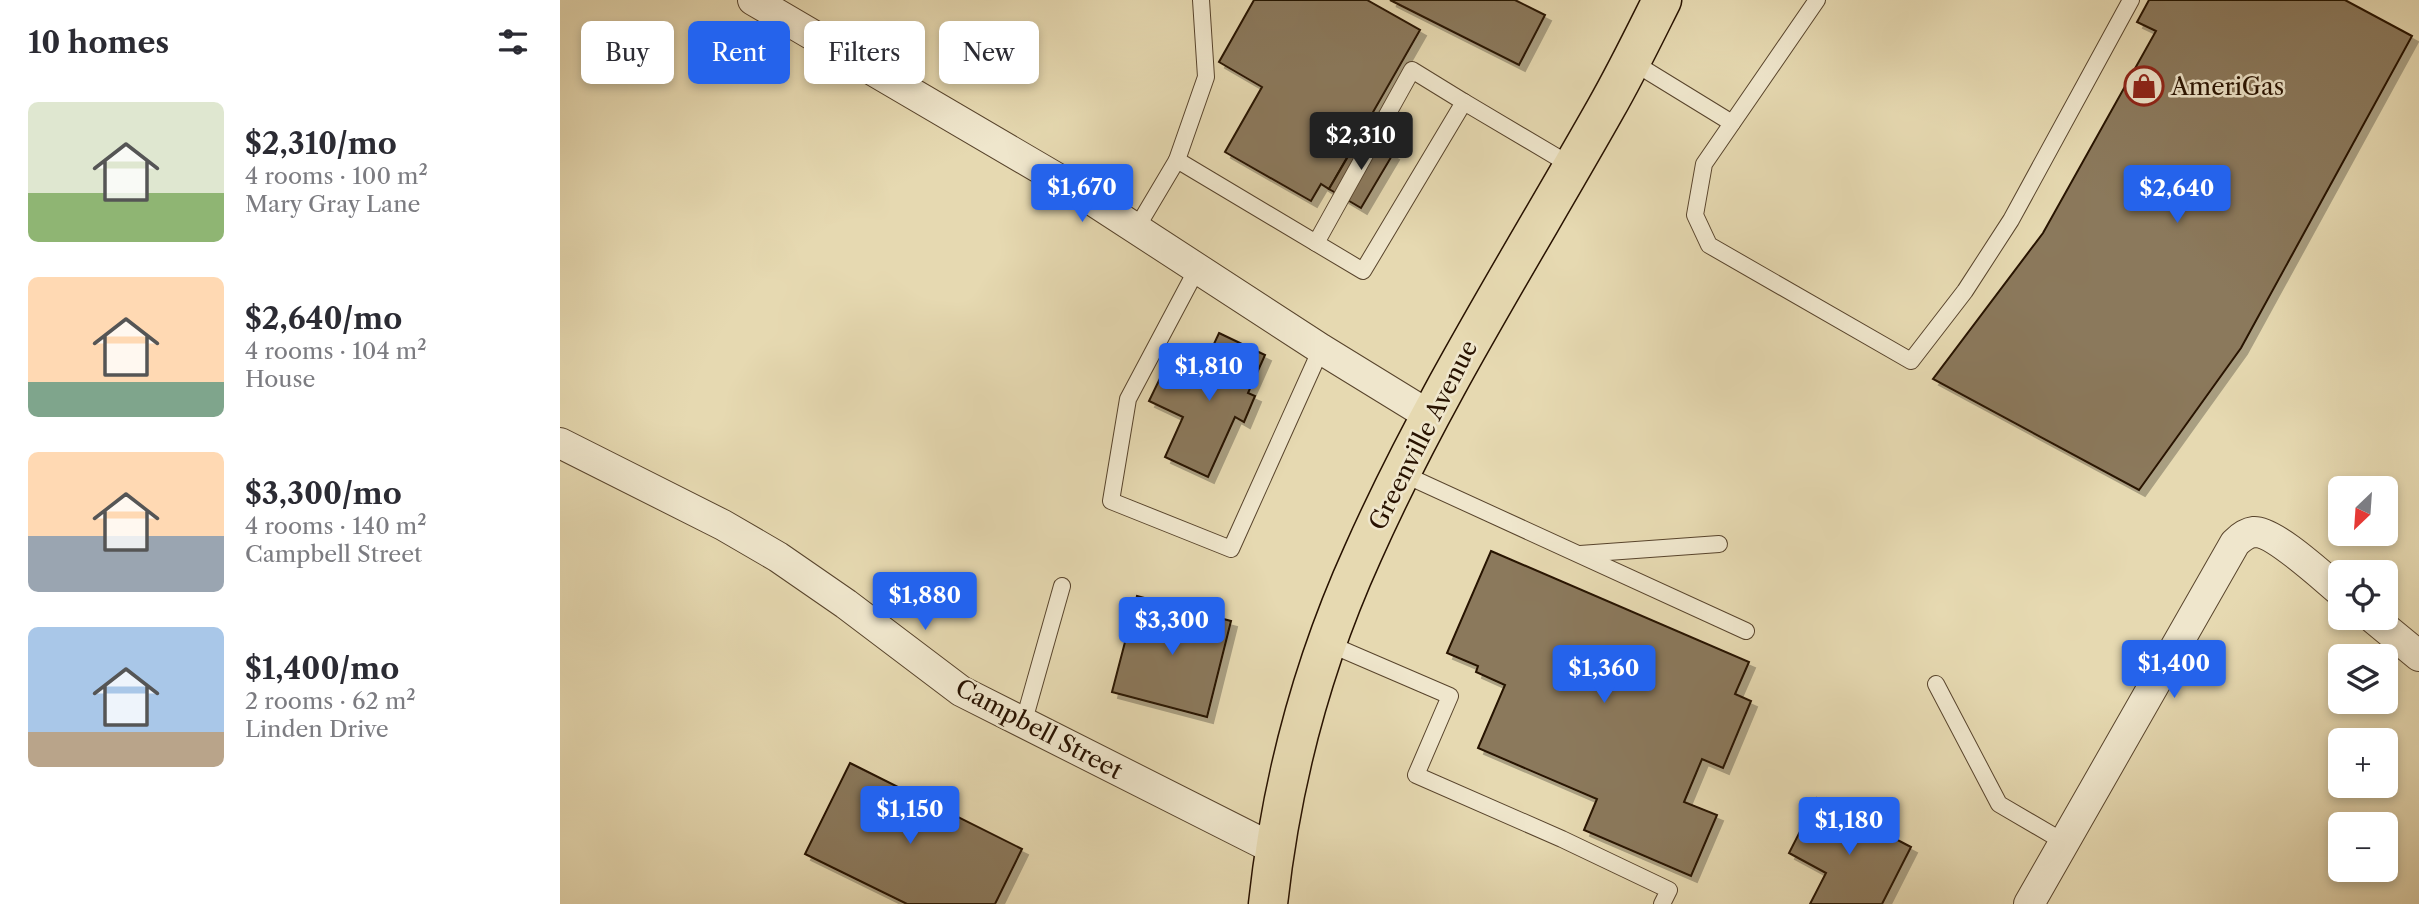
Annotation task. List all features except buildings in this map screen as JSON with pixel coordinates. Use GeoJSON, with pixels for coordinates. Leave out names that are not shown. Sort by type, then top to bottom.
{"type":"FeatureCollection","features":[{"type":"Feature","properties":{"kind":"main road","name":"Greenville Avenue"},"geometry":{"type":"LineString","coordinates":[[1274,902],[1276,850],[1306,706],[1327,643],[1362,555],[1430,416],[1631,61],[1662,0]]}},
{"type":"Feature","properties":{"kind":"street"},"geometry":{"type":"LineString","coordinates":[[752,0],[1072,187],[1321,349],[1430,416]]}},
{"type":"Feature","properties":{"kind":"street","name":"Campbell Street"},"geometry":{"type":"LineString","coordinates":[[560,443],[723,525],[778,556],[961,691],[1276,850]]}},
{"type":"Feature","properties":{"kind":"street"},"geometry":{"type":"LineString","coordinates":[[2029,904],[2235,543],[2244,535],[2257,532],[2280,543],[2328,581]]}},
{"type":"Feature","properties":{"kind":"street"},"geometry":{"type":"LineString","coordinates":[[2388,630],[2419,656]]}},
{"type":"Feature","properties":{"kind":"lane"},"geometry":{"type":"LineString","coordinates":[[1136,229],[1177,160],[1206,77],[1201,0]]}},
{"type":"Feature","properties":{"kind":"lane"},"geometry":{"type":"LineString","coordinates":[[1817,0],[1704,164],[1695,215],[1709,245],[1911,361],[1965,291],[2011,220],[2131,0]]}},
{"type":"Feature","properties":{"kind":"lane"},"geometry":{"type":"LineString","coordinates":[[1631,61],[1732,123]]}},
{"type":"Feature","properties":{"kind":"lane"},"geometry":{"type":"LineString","coordinates":[[1316,243],[1412,70],[1572,166]]}},
{"type":"Feature","properties":{"kind":"lane"},"geometry":{"type":"LineString","coordinates":[[1177,160],[1363,271],[1464,102]]}},
{"type":"Feature","properties":{"kind":"lane"},"geometry":{"type":"LineString","coordinates":[[1197,269],[1128,399],[1111,501],[1231,550],[1321,349]]}},
{"type":"Feature","properties":{"kind":"lane"},"geometry":{"type":"LineString","coordinates":[[1401,473],[1746,631]]}},
{"type":"Feature","properties":{"kind":"lane"},"geometry":{"type":"LineString","coordinates":[[1578,554],[1718,544]]}},
{"type":"Feature","properties":{"kind":"lane"},"geometry":{"type":"LineString","coordinates":[[1023,723],[1062,586]]}},
{"type":"Feature","properties":{"kind":"lane"},"geometry":{"type":"LineString","coordinates":[[1327,643],[1450,696],[1416,775],[1562,839],[1669,890],[1662,904]]}},
{"type":"Feature","properties":{"kind":"lane"},"geometry":{"type":"LineString","coordinates":[[1936,684],[1999,804],[2064,842]]}},
{"type":"Feature","properties":{"kind":"place","name":"AmeriGas"},"geometry":{"type":"Point","coordinates":[2144,86]}}]}
